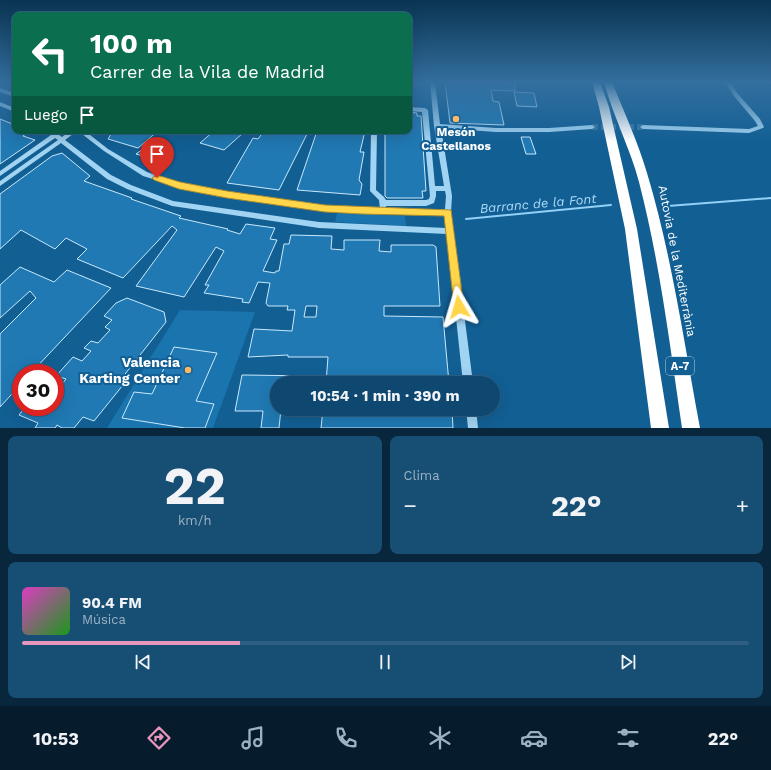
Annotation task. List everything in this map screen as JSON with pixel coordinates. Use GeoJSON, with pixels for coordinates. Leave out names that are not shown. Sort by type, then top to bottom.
{"type":"FeatureCollection","features":[{"type":"Feature","properties":{"kind":"highway"},"geometry":{"type":"LineString","coordinates":[[596,102],[607,126]]}},
{"type":"Feature","properties":{"kind":"highway","name":"A-7"},"geometry":{"type":"LineString","coordinates":[[602,102],[631,229],[660,428]]}},
{"type":"Feature","properties":{"kind":"highway","name":"Autovia de la Mediterrània"},"geometry":{"type":"LineString","coordinates":[[617,102],[631,136],[656,227],[692,428]]}},
{"type":"Feature","properties":{"kind":"highway"},"geometry":{"type":"LineString","coordinates":[[624,102],[627,111],[631,136]]}},
{"type":"Feature","properties":{"kind":"street"},"geometry":{"type":"LineString","coordinates":[[434,102],[448,188],[448,212],[467,376]]}},
{"type":"Feature","properties":{"kind":"street"},"geometry":{"type":"LineString","coordinates":[[643,127],[749,131],[761,127],[758,120],[742,102]]}},
{"type":"Feature","properties":{"kind":"street"},"geometry":{"type":"LineString","coordinates":[[0,104],[12,109]]}},
{"type":"Feature","properties":{"kind":"street"},"geometry":{"type":"LineString","coordinates":[[383,203],[429,203],[433,196],[425,110],[412,109]]}},
{"type":"Feature","properties":{"kind":"street"},"geometry":{"type":"LineString","coordinates":[[437,126],[496,130],[549,130],[592,127]]}},
{"type":"Feature","properties":{"kind":"street"},"geometry":{"type":"LineString","coordinates":[[0,174],[51,134]]}},
{"type":"Feature","properties":{"kind":"street"},"geometry":{"type":"LineString","coordinates":[[53,134],[110,177],[129,187],[172,203],[319,225],[450,231]]}},
{"type":"Feature","properties":{"kind":"street"},"geometry":{"type":"LineString","coordinates":[[0,184],[70,134]]}},
{"type":"Feature","properties":{"kind":"street"},"geometry":{"type":"LineString","coordinates":[[85,134],[106,150],[145,174],[179,185],[227,195],[325,208],[448,212]]}},
{"type":"Feature","properties":{"kind":"street"},"geometry":{"type":"LineString","coordinates":[[374,134],[373,191],[382,199],[383,211]]}},
{"type":"Feature","properties":{"kind":"street"},"geometry":{"type":"LineString","coordinates":[[432,189],[448,188]]}},
{"type":"Feature","properties":{"kind":"street"},"geometry":{"type":"LineString","coordinates":[[472,416],[473,428]]}},
{"type":"Feature","properties":{"kind":"shaded area"},"geometry":{"type":"Polygon","coordinates":[[[337,213],[405,216],[406,226],[335,222],[337,213]]]}},
{"type":"Feature","properties":{"kind":"shaded area","name":"Valencia Karting Center"},"geometry":{"type":"Polygon","coordinates":[[[180,310],[255,312],[213,428],[107,428],[180,310]]]}},
{"type":"Feature","properties":{"kind":"building"},"geometry":{"type":"Polygon","coordinates":[[[447,102],[499,102],[504,125],[450,123],[447,102]]]}},
{"type":"Feature","properties":{"kind":"building"},"geometry":{"type":"Polygon","coordinates":[[[516,102],[536,102],[537,107],[517,106],[516,102]]]}},
{"type":"Feature","properties":{"kind":"building"},"geometry":{"type":"Polygon","coordinates":[[[412,112],[417,113],[417,116],[421,116],[426,191],[422,191],[423,198],[387,198],[385,196],[385,134],[412,134],[412,112]]]}},
{"type":"Feature","properties":{"kind":"building"},"geometry":{"type":"Polygon","coordinates":[[[0,119],[12,124],[12,134],[26,134],[23,136],[35,140],[0,164],[0,119]]]}},
{"type":"Feature","properties":{"kind":"building"},"geometry":{"type":"Polygon","coordinates":[[[111,134],[154,134],[138,148],[108,139],[111,134]]]}},
{"type":"Feature","properties":{"kind":"building"},"geometry":{"type":"Polygon","coordinates":[[[210,134],[242,134],[224,150],[200,143],[210,134]]]}},
{"type":"Feature","properties":{"kind":"building"},"geometry":{"type":"Polygon","coordinates":[[[262,134],[307,134],[279,190],[227,183],[253,138],[258,139],[262,134]]]}},
{"type":"Feature","properties":{"kind":"building"},"geometry":{"type":"Polygon","coordinates":[[[316,134],[364,134],[360,152],[364,152],[359,180],[362,184],[360,195],[297,190],[316,134]]]}},
{"type":"Feature","properties":{"kind":"building"},"geometry":{"type":"Polygon","coordinates":[[[521,137],[530,137],[536,154],[526,154],[521,137]]]}},
{"type":"Feature","properties":{"kind":"building"},"geometry":{"type":"Polygon","coordinates":[[[147,146],[170,153],[161,161],[136,154],[147,146]]]}},
{"type":"Feature","properties":{"kind":"building"},"geometry":{"type":"Polygon","coordinates":[[[62,153],[90,176],[84,181],[181,216],[179,218],[228,229],[227,230],[240,234],[246,224],[275,228],[270,239],[277,240],[263,271],[275,273],[276,271],[279,271],[284,244],[289,244],[291,235],[332,236],[331,249],[344,250],[344,240],[380,240],[379,251],[391,252],[391,245],[433,245],[436,247],[440,306],[384,306],[384,316],[443,317],[448,376],[327,376],[328,357],[288,357],[288,355],[248,357],[254,329],[292,331],[295,310],[287,310],[288,306],[268,306],[266,303],[270,283],[258,282],[249,303],[242,302],[243,299],[204,293],[209,285],[205,285],[224,251],[216,247],[184,297],[136,286],[177,230],[172,226],[123,278],[77,259],[87,249],[66,238],[55,249],[21,230],[0,249],[0,194],[52,156],[62,153]],[[306,306],[304,317],[316,317],[317,306],[306,306]]]}},
{"type":"Feature","properties":{"kind":"building"},"geometry":{"type":"Polygon","coordinates":[[[20,267],[54,282],[67,270],[111,288],[39,364],[12,364],[12,394],[0,407],[0,334],[36,298],[30,291],[0,318],[0,285],[20,267]]]}},
{"type":"Feature","properties":{"kind":"building"},"geometry":{"type":"Polygon","coordinates":[[[127,298],[164,312],[166,322],[118,383],[123,385],[94,421],[83,417],[74,428],[62,428],[57,425],[55,428],[35,428],[38,423],[21,416],[64,416],[64,382],[66,379],[64,378],[64,367],[73,357],[82,361],[91,351],[84,348],[91,341],[98,343],[110,330],[105,327],[112,320],[104,316],[116,303],[127,298]]]}},
{"type":"Feature","properties":{"kind":"building"},"geometry":{"type":"Polygon","coordinates":[[[174,347],[217,353],[196,401],[214,404],[205,428],[185,428],[122,418],[134,392],[152,394],[174,347]]]}},
{"type":"Feature","properties":{"kind":"building"},"geometry":{"type":"Polygon","coordinates":[[[242,375],[316,376],[270,376],[270,416],[280,416],[279,428],[261,428],[263,411],[235,411],[242,375]]]}},
{"type":"Feature","properties":{"kind":"building"},"geometry":{"type":"Polygon","coordinates":[[[322,416],[452,416],[453,428],[321,428],[322,416]]]}},
{"type":"Feature","properties":{"kind":"waterway","name":"Barranc de la Font"},"geometry":{"type":"LineString","coordinates":[[668,206],[771,198]]}},
{"type":"Feature","properties":{"kind":"waterway","name":"Barranc de la Font"},"geometry":{"type":"LineString","coordinates":[[466,219],[611,205]]}},
{"type":"Feature","properties":{"kind":"tunnel"},"geometry":{"type":"LineString","coordinates":[[592,127],[643,127]]}},
{"type":"Feature","properties":{"kind":"place","name":"Mesón Castellanos"},"geometry":{"type":"Point","coordinates":[456,119]}},
{"type":"Feature","properties":{"kind":"place","name":"Valencia Karting Center"},"geometry":{"type":"Point","coordinates":[188,370]}},
{"type":"Feature","properties":{"kind":"route"},"geometry":{"type":"LineString","coordinates":[[157,178],[179,185],[227,195],[325,208],[362,211],[448,212],[459,307]]}}]}
